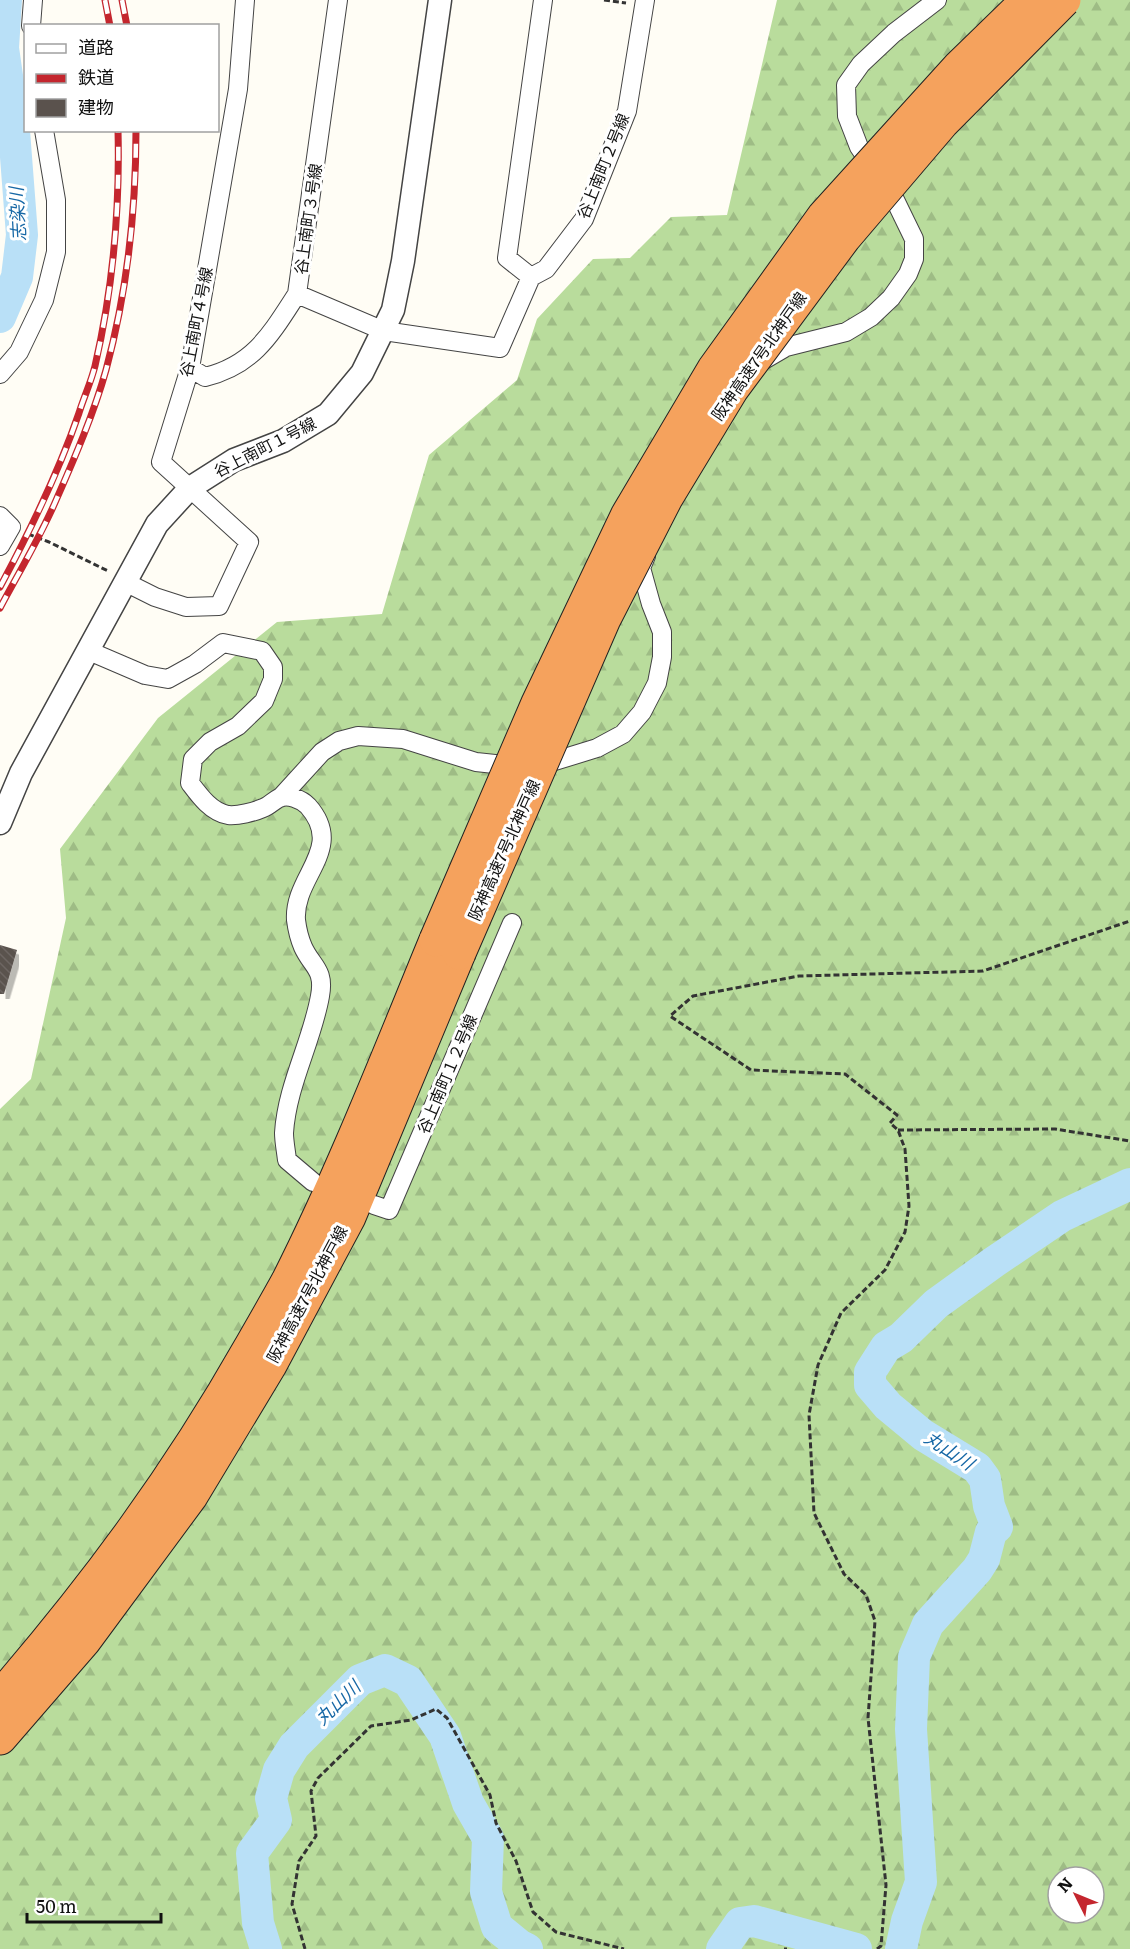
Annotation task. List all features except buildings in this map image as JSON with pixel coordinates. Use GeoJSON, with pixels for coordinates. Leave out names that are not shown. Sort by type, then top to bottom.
{"type":"FeatureCollection","features":[{"type":"Feature","properties":{"kind":"highway","name":"阪神高速7号北神戸線"},"geometry":{"type":"LineString","coordinates":[[0,1738],[84,1641],[191,1496],[270,1365],[349,1218],[538,703],[627,516],[714,369],[824,216],[959,67],[1028,0]]}},
{"type":"Feature","properties":{"kind":"highway","name":"阪神高速7号北神戸線"},"geometry":{"type":"LineString","coordinates":[[0,1697],[93,1585],[164,1488],[221,1399],[292,1271],[604,619],[666,498],[732,389],[852,229],[942,123],[1064,0]]}},
{"type":"Feature","properties":{"kind":"street"},"geometry":{"type":"LineString","coordinates":[[31,24],[33,0]]}},
{"type":"Feature","properties":{"kind":"street","name":"谷上南町４号線"},"geometry":{"type":"LineString","coordinates":[[119,577],[155,597],[186,607],[219,606],[249,542],[161,462],[190,368],[238,89],[245,0]]}},
{"type":"Feature","properties":{"kind":"street","name":"谷上南町３号線"},"geometry":{"type":"LineString","coordinates":[[190,368],[205,377],[224,372],[250,357],[273,330],[297,294],[338,0]]}},
{"type":"Feature","properties":{"kind":"street","name":"谷上南町１号線"},"geometry":{"type":"LineString","coordinates":[[0,822],[21,773],[89,651],[119,577],[157,524],[190,488],[234,460],[284,441],[328,414],[362,373],[393,310],[403,261],[441,0]]}},
{"type":"Feature","properties":{"kind":"street"},"geometry":{"type":"LineString","coordinates":[[531,277],[507,258],[543,0]]}},
{"type":"Feature","properties":{"kind":"street"},"geometry":{"type":"LineString","coordinates":[[89,651],[145,675],[168,679],[195,664],[224,643],[262,651],[273,667],[273,679],[264,701],[238,726],[210,742],[193,759],[190,783],[206,803],[227,815],[249,813],[264,808],[280,798],[322,752],[339,741],[358,736],[403,739],[476,762],[532,768],[597,748],[623,734],[642,711],[657,683],[662,657],[662,632],[641,568],[655,528],[681,474],[725,406],[759,364],[786,347],[846,332],[871,317],[891,298],[908,274],[914,259],[914,239],[895,200],[859,147],[848,116],[846,85],[861,64],[894,33],[937,0]]}},
{"type":"Feature","properties":{"kind":"street","name":"谷上南町２号線"},"geometry":{"type":"LineString","coordinates":[[297,294],[384,331],[500,348],[531,277],[546,269],[584,219],[627,111],[644,3]]}},
{"type":"Feature","properties":{"kind":"street"},"geometry":{"type":"LineString","coordinates":[[0,374],[19,352],[44,300],[56,252],[56,200],[44,132]]}},
{"type":"Feature","properties":{"kind":"street"},"geometry":{"type":"LineString","coordinates":[[0,546],[5,522]]}},
{"type":"Feature","properties":{"kind":"street"},"geometry":{"type":"LineString","coordinates":[[280,798],[293,797],[306,804],[323,834],[321,850],[300,896],[296,919],[303,946],[320,971],[321,994],[291,1096],[284,1133],[287,1160],[313,1182]]}},
{"type":"Feature","properties":{"kind":"street","name":"谷上南町１２号線"},"geometry":{"type":"LineString","coordinates":[[374,1205],[389,1210],[512,923]]}},
{"type":"Feature","properties":{"kind":"path"},"geometry":{"type":"LineString","coordinates":[[604,0],[644,3]]}},
{"type":"Feature","properties":{"kind":"path"},"geometry":{"type":"LineString","coordinates":[[5,522],[119,577]]}},
{"type":"Feature","properties":{"kind":"path"},"geometry":{"type":"LineString","coordinates":[[877,1949],[881,1946],[886,1885],[868,1718],[874,1621],[866,1595],[844,1575],[814,1513],[809,1415],[818,1365],[841,1313],[885,1270],[905,1232],[909,1206],[904,1149],[898,1130],[890,1123],[897,1114],[845,1074],[751,1071],[670,1016],[693,996],[799,976],[983,971],[1130,921]]}},
{"type":"Feature","properties":{"kind":"path"},"geometry":{"type":"LineString","coordinates":[[898,1130],[1055,1129],[1130,1141]]}},
{"type":"Feature","properties":{"kind":"path"},"geometry":{"type":"LineString","coordinates":[[305,1949],[292,1904],[299,1861],[316,1836],[311,1791],[318,1778],[371,1726],[411,1720],[436,1709],[447,1718],[490,1795],[496,1823],[516,1861],[533,1912],[556,1932],[624,1949]]}},
{"type":"Feature","properties":{"kind":"green space"},"geometry":{"type":"Polygon","coordinates":[[[777,0],[1130,0],[1130,1949],[0,1949],[0,1109],[31,1079],[66,918],[60,849],[158,718],[277,622],[382,614],[429,455],[517,380],[537,319],[593,259],[630,258],[671,217],[727,215],[777,0]]]}},
{"type":"Feature","properties":{"kind":"waterway","name":"志染川"},"geometry":{"type":"LineString","coordinates":[[0,317],[17,277],[22,235],[13,118],[3,48],[6,0]]}},
{"type":"Feature","properties":{"kind":"waterway","name":"丸山川"},"geometry":{"type":"LineString","coordinates":[[901,1949],[907,1921],[921,1882],[911,1729],[914,1657],[928,1624],[977,1570],[984,1559],[991,1532],[997,1527],[989,1506],[985,1479],[977,1468],[923,1435],[888,1406],[870,1385],[870,1372],[886,1347],[901,1338],[936,1304],[994,1262],[1062,1216],[1130,1184]]}},
{"type":"Feature","properties":{"kind":"waterway","name":"丸山川"},"geometry":{"type":"LineString","coordinates":[[266,1949],[258,1923],[252,1853],[276,1820],[271,1798],[279,1770],[294,1746],[360,1680],[385,1670],[408,1681],[445,1736],[468,1803],[488,1838],[486,1892],[497,1927],[527,1949]]}},
{"type":"Feature","properties":{"kind":"waterway","name":"丸山川"},"geometry":{"type":"LineString","coordinates":[[722,1949],[740,1923],[754,1921],[856,1949]]}},
{"type":"Feature","properties":{"kind":"railway"},"geometry":{"type":"LineString","coordinates":[[105,0],[110,24]]}},
{"type":"Feature","properties":{"kind":"railway"},"geometry":{"type":"LineString","coordinates":[[122,0],[127,24]]}},
{"type":"Feature","properties":{"kind":"railway"},"geometry":{"type":"LineString","coordinates":[[0,587],[53,480],[95,366],[114,249],[118,190],[118,132]]}},
{"type":"Feature","properties":{"kind":"railway"},"geometry":{"type":"LineString","coordinates":[[0,608],[51,512],[84,435],[106,370],[120,311],[129,252],[136,132]]}}]}
